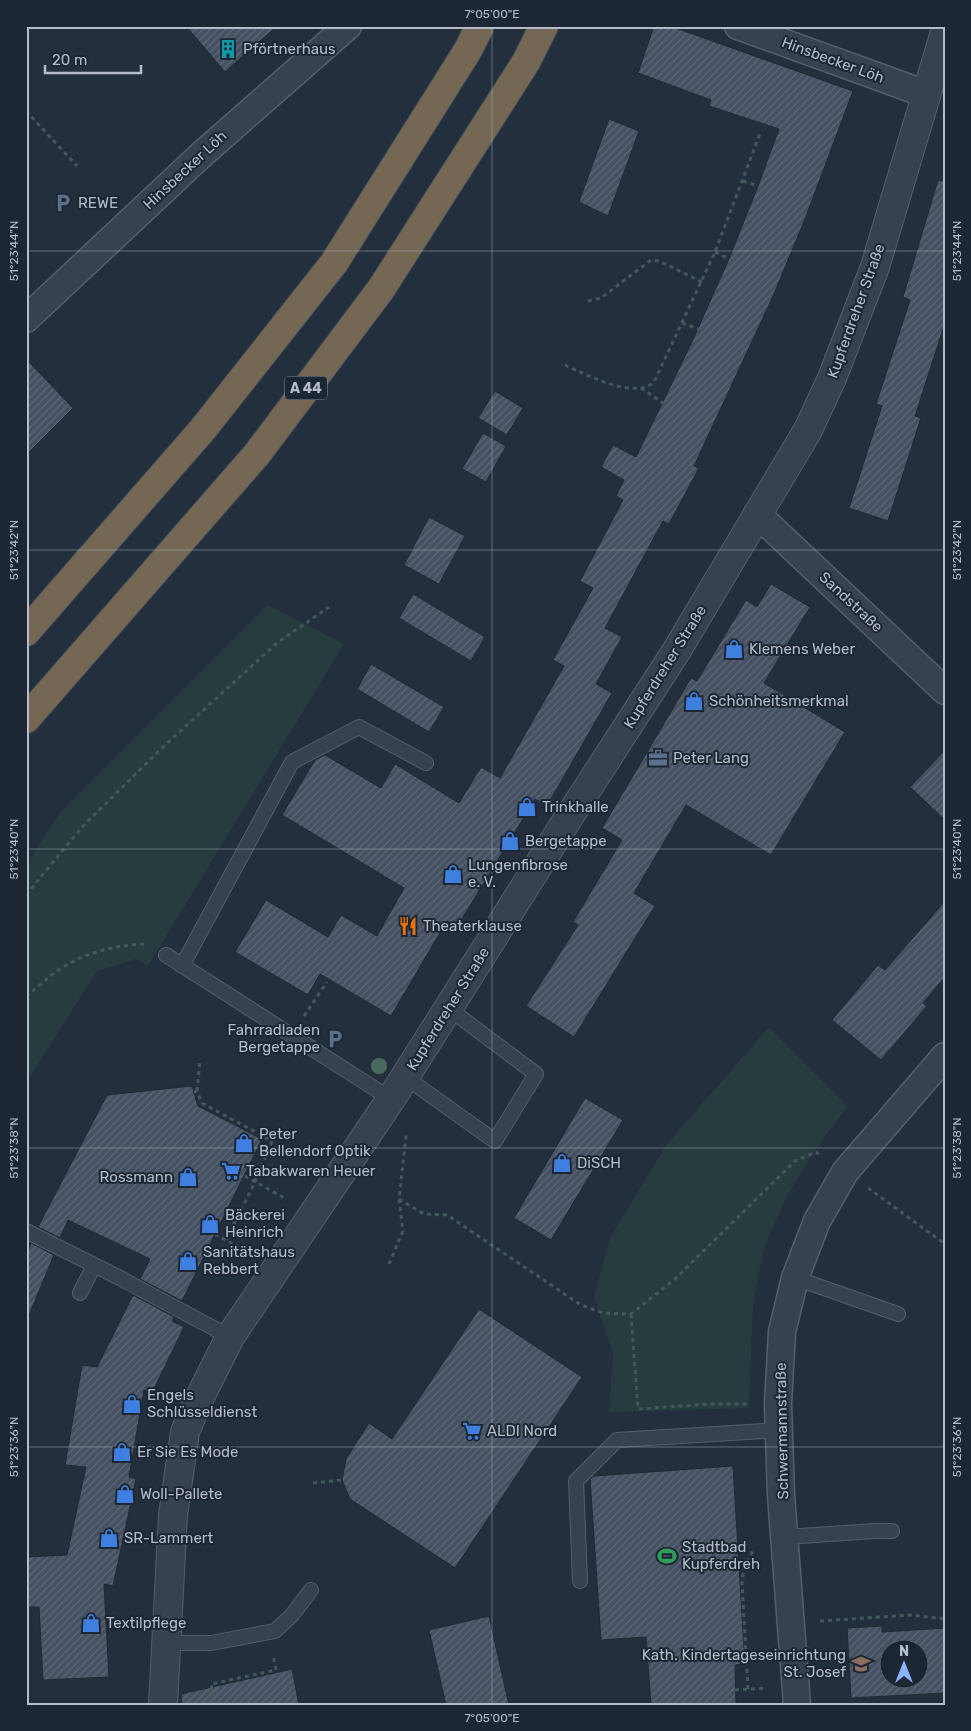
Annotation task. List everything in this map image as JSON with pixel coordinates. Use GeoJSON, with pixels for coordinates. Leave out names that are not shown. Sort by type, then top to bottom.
{"type":"FeatureCollection","features":[{"type":"Feature","properties":{"kind":"highway"},"geometry":{"type":"LineString","coordinates":[[26,632],[203,429],[334,263],[468,50],[480,26]]}},
{"type":"Feature","properties":{"kind":"highway","name":"A 44"},"geometry":{"type":"LineString","coordinates":[[26,719],[257,454],[381,288],[526,62],[544,26]]}},
{"type":"Feature","properties":{"kind":"street","name":"Hinsbecker Löh"},"geometry":{"type":"LineString","coordinates":[[26,319],[200,156],[348,26]]}},
{"type":"Feature","properties":{"kind":"street","name":"Hinsbecker Löh"},"geometry":{"type":"LineString","coordinates":[[738,26],[926,94]]}},
{"type":"Feature","properties":{"kind":"street","name":"Kupferdreher Straße"},"geometry":{"type":"LineString","coordinates":[[163,1705],[172,1515],[185,1432],[198,1401],[230,1337],[398,1088],[568,817],[677,650],[808,430],[832,378],[875,267],[945,32]]}},
{"type":"Feature","properties":{"kind":"street","name":"Sandstraße"},"geometry":{"type":"LineString","coordinates":[[757,514],[945,690]]}},
{"type":"Feature","properties":{"kind":"street","name":"Schwermannstraße"},"geometry":{"type":"LineString","coordinates":[[798,1705],[779,1430],[778,1404],[782,1332],[796,1278],[817,1221],[845,1172],[945,1056]]}},
{"type":"Feature","properties":{"kind":"lane"},"geometry":{"type":"LineString","coordinates":[[182,966],[292,762],[359,727],[426,763]]}},
{"type":"Feature","properties":{"kind":"lane"},"geometry":{"type":"LineString","coordinates":[[166,956],[290,1035],[398,1088],[495,1141],[536,1074],[448,1008]]}},
{"type":"Feature","properties":{"kind":"lane"},"geometry":{"type":"LineString","coordinates":[[26,1231],[120,1278],[230,1337]]}},
{"type":"Feature","properties":{"kind":"lane"},"geometry":{"type":"LineString","coordinates":[[80,1294],[94,1266]]}},
{"type":"Feature","properties":{"kind":"lane"},"geometry":{"type":"LineString","coordinates":[[796,1278],[898,1314]]}},
{"type":"Feature","properties":{"kind":"lane"},"geometry":{"type":"LineString","coordinates":[[580,1582],[576,1481],[617,1440],[779,1430]]}},
{"type":"Feature","properties":{"kind":"lane"},"geometry":{"type":"LineString","coordinates":[[785,1529],[892,1531]]}},
{"type":"Feature","properties":{"kind":"lane"},"geometry":{"type":"LineString","coordinates":[[165,1643],[211,1643],[274,1631],[292,1615],[311,1590]]}},
{"type":"Feature","properties":{"kind":"path"},"geometry":{"type":"LineString","coordinates":[[26,111],[77,166]]}},
{"type":"Feature","properties":{"kind":"path"},"geometry":{"type":"LineString","coordinates":[[566,365],[613,385],[640,388],[649,386],[654,382],[715,252],[762,131]]}},
{"type":"Feature","properties":{"kind":"path"},"geometry":{"type":"LineString","coordinates":[[743,181],[758,186]]}},
{"type":"Feature","properties":{"kind":"path"},"geometry":{"type":"LineString","coordinates":[[715,252],[729,259]]}},
{"type":"Feature","properties":{"kind":"path"},"geometry":{"type":"LineString","coordinates":[[588,301],[601,298],[651,260],[659,261],[702,282]]}},
{"type":"Feature","properties":{"kind":"path"},"geometry":{"type":"LineString","coordinates":[[682,323],[698,329]]}},
{"type":"Feature","properties":{"kind":"path"},"geometry":{"type":"LineString","coordinates":[[640,388],[651,397],[663,403]]}},
{"type":"Feature","properties":{"kind":"path"},"geometry":{"type":"LineString","coordinates":[[26,896],[83,826],[144,765],[277,643],[329,607]]}},
{"type":"Feature","properties":{"kind":"path"},"geometry":{"type":"LineString","coordinates":[[26,996],[56,972],[90,953],[150,944],[166,956]]}},
{"type":"Feature","properties":{"kind":"path"},"geometry":{"type":"LineString","coordinates":[[290,1035],[327,982]]}},
{"type":"Feature","properties":{"kind":"path"},"geometry":{"type":"LineString","coordinates":[[200,1060],[195,1091],[202,1103],[272,1141],[255,1182],[226,1240]]}},
{"type":"Feature","properties":{"kind":"path"},"geometry":{"type":"LineString","coordinates":[[389,1264],[402,1231],[399,1199],[406,1136]]}},
{"type":"Feature","properties":{"kind":"path"},"geometry":{"type":"LineString","coordinates":[[399,1199],[424,1214],[447,1216],[581,1305],[603,1313],[631,1314],[675,1279],[795,1160],[816,1152]]}},
{"type":"Feature","properties":{"kind":"path"},"geometry":{"type":"LineString","coordinates":[[845,1172],[945,1244]]}},
{"type":"Feature","properties":{"kind":"path"},"geometry":{"type":"LineString","coordinates":[[245,1176],[313,1214]]}},
{"type":"Feature","properties":{"kind":"path"},"geometry":{"type":"LineString","coordinates":[[215,1234],[276,1270]]}},
{"type":"Feature","properties":{"kind":"path"},"geometry":{"type":"LineString","coordinates":[[631,1314],[638,1409],[711,1404],[778,1404]]}},
{"type":"Feature","properties":{"kind":"path"},"geometry":{"type":"LineString","coordinates":[[313,1483],[342,1480]]}},
{"type":"Feature","properties":{"kind":"path"},"geometry":{"type":"LineString","coordinates":[[748,1689],[742,1583],[744,1568],[759,1543],[785,1529]]}},
{"type":"Feature","properties":{"kind":"path"},"geometry":{"type":"LineString","coordinates":[[792,1623],[911,1615],[945,1619]]}},
{"type":"Feature","properties":{"kind":"path"},"geometry":{"type":"LineString","coordinates":[[215,1705],[211,1684],[276,1670],[268,1633]]}},
{"type":"Feature","properties":{"kind":"path"},"geometry":{"type":"LineString","coordinates":[[735,1690],[765,1688]]}},
{"type":"Feature","properties":{"kind":"green space"},"geometry":{"type":"Polygon","coordinates":[[[268,605],[344,644],[148,966],[136,959],[97,971],[26,1083],[26,865],[59,814],[268,605]]]}},
{"type":"Feature","properties":{"kind":"green space"},"geometry":{"type":"Polygon","coordinates":[[[769,1027],[848,1106],[815,1150],[786,1198],[764,1248],[753,1304],[749,1408],[609,1412],[613,1354],[594,1296],[611,1236],[667,1144],[769,1027]]]}},
{"type":"Feature","properties":{"kind":"building","name":"Pförtnerhaus"},"geometry":{"type":"Polygon","coordinates":[[[186,26],[277,26],[225,72],[186,26]]]}},
{"type":"Feature","properties":{"kind":"building"},"geometry":{"type":"Polygon","coordinates":[[[654,26],[670,26],[853,91],[805,219],[774,294],[694,466],[699,468],[669,524],[663,521],[605,628],[622,637],[596,684],[612,693],[547,806],[535,799],[457,927],[447,921],[391,1016],[320,974],[308,995],[235,952],[266,900],[328,937],[341,915],[377,936],[404,888],[282,815],[315,760],[325,755],[381,788],[395,764],[459,803],[481,767],[500,778],[564,666],[553,660],[593,588],[580,581],[623,500],[616,496],[624,480],[601,467],[613,445],[636,457],[691,344],[729,259],[779,129],[709,106],[711,100],[638,73],[654,26]]]}},
{"type":"Feature","properties":{"kind":"building"},"geometry":{"type":"Polygon","coordinates":[[[609,119],[639,131],[608,216],[579,202],[609,119]]]}},
{"type":"Feature","properties":{"kind":"building"},"geometry":{"type":"Polygon","coordinates":[[[938,180],[945,181],[945,323],[915,416],[921,418],[888,521],[849,508],[882,406],[876,404],[910,300],[903,297],[938,180]]]}},
{"type":"Feature","properties":{"kind":"building"},"geometry":{"type":"Polygon","coordinates":[[[26,359],[73,408],[26,455],[26,359]]]}},
{"type":"Feature","properties":{"kind":"building"},"geometry":{"type":"Polygon","coordinates":[[[495,391],[523,408],[507,435],[478,418],[495,391]]]}},
{"type":"Feature","properties":{"kind":"building"},"geometry":{"type":"Polygon","coordinates":[[[483,433],[506,446],[486,482],[462,469],[483,433]]]}},
{"type":"Feature","properties":{"kind":"building"},"geometry":{"type":"Polygon","coordinates":[[[429,517],[465,536],[439,584],[404,565],[429,517]]]}},
{"type":"Feature","properties":{"kind":"building"},"geometry":{"type":"Polygon","coordinates":[[[771,584],[810,607],[764,683],[845,732],[771,855],[686,805],[634,893],[655,906],[574,1037],[526,1006],[578,925],[573,922],[622,840],[602,828],[691,678],[697,681],[746,600],[757,607],[771,584]]]}},
{"type":"Feature","properties":{"kind":"building"},"geometry":{"type":"Polygon","coordinates":[[[413,594],[485,637],[471,661],[399,618],[413,594]]]}},
{"type":"Feature","properties":{"kind":"building"},"geometry":{"type":"Polygon","coordinates":[[[371,664],[444,707],[429,732],[357,689],[371,664]]]}},
{"type":"Feature","properties":{"kind":"building"},"geometry":{"type":"Polygon","coordinates":[[[945,750],[945,820],[910,787],[945,750]]]}},
{"type":"Feature","properties":{"kind":"building"},"geometry":{"type":"Polygon","coordinates":[[[945,901],[945,977],[923,1003],[927,1006],[881,1060],[832,1020],[878,965],[885,970],[945,901]]]}},
{"type":"Feature","properties":{"kind":"building"},"geometry":{"type":"Polygon","coordinates":[[[192,1086],[198,1106],[262,1139],[182,1301],[140,1279],[150,1259],[68,1220],[60,1238],[38,1227],[107,1095],[192,1086]]]}},
{"type":"Feature","properties":{"kind":"building"},"geometry":{"type":"Polygon","coordinates":[[[585,1098],[623,1120],[551,1240],[514,1218],[585,1098]]]}},
{"type":"Feature","properties":{"kind":"building"},"geometry":{"type":"Polygon","coordinates":[[[31,1243],[54,1255],[27,1320],[26,1256],[31,1243]]]}},
{"type":"Feature","properties":{"kind":"building"},"geometry":{"type":"Polygon","coordinates":[[[133,1295],[174,1317],[172,1321],[184,1327],[152,1393],[144,1390],[129,1477],[136,1479],[113,1586],[104,1584],[109,1677],[43,1680],[39,1607],[26,1607],[26,1557],[67,1555],[86,1467],[65,1465],[82,1365],[97,1367],[133,1295]]]}},
{"type":"Feature","properties":{"kind":"building","name":"ALDI Nord"},"geometry":{"type":"Polygon","coordinates":[[[479,1309],[582,1377],[455,1568],[350,1499],[342,1480],[346,1459],[369,1423],[392,1439],[479,1309]]]}},
{"type":"Feature","properties":{"kind":"building","name":"Stadtbad Kupferdreh"},"geometry":{"type":"Polygon","coordinates":[[[733,1466],[745,1664],[735,1665],[736,1705],[651,1705],[646,1637],[601,1640],[590,1479],[594,1476],[733,1466]]]}},
{"type":"Feature","properties":{"kind":"building"},"geometry":{"type":"Polygon","coordinates":[[[489,1616],[509,1705],[446,1705],[429,1630],[489,1616]]]}},
{"type":"Feature","properties":{"kind":"building"},"geometry":{"type":"Polygon","coordinates":[[[882,1626],[882,1632],[945,1628],[945,1693],[851,1698],[847,1628],[882,1626]]]}},
{"type":"Feature","properties":{"kind":"building"},"geometry":{"type":"Polygon","coordinates":[[[292,1669],[299,1705],[182,1705],[181,1694],[292,1669]]]}},
{"type":"Feature","properties":{"kind":"place","name":"Pförtnerhaus"},"geometry":{"type":"Point","coordinates":[228,49]}},
{"type":"Feature","properties":{"kind":"place","name":"REWE"},"geometry":{"type":"Point","coordinates":[63,203]}},
{"type":"Feature","properties":{"kind":"place","name":"Klemens Weber"},"geometry":{"type":"Point","coordinates":[734,649]}},
{"type":"Feature","properties":{"kind":"place","name":"Schönheitsmerkmal"},"geometry":{"type":"Point","coordinates":[694,701]}},
{"type":"Feature","properties":{"kind":"place","name":"Peter Lang"},"geometry":{"type":"Point","coordinates":[658,758]}},
{"type":"Feature","properties":{"kind":"place","name":"Trinkhalle"},"geometry":{"type":"Point","coordinates":[527,807]}},
{"type":"Feature","properties":{"kind":"place","name":"Bergetappe"},"geometry":{"type":"Point","coordinates":[510,841]}},
{"type":"Feature","properties":{"kind":"place","name":"Lungenfibrose e. V."},"geometry":{"type":"Point","coordinates":[453,874]}},
{"type":"Feature","properties":{"kind":"place","name":"Theaterklause"},"geometry":{"type":"Point","coordinates":[408,926]}},
{"type":"Feature","properties":{"kind":"place","name":"Fahrradladen Bergetappe"},"geometry":{"type":"Point","coordinates":[335,1039]}},
{"type":"Feature","properties":{"kind":"place","name":"Peter Bellendorf Optik"},"geometry":{"type":"Point","coordinates":[244,1143]}},
{"type":"Feature","properties":{"kind":"place","name":"DiSCH"},"geometry":{"type":"Point","coordinates":[562,1163]}},
{"type":"Feature","properties":{"kind":"place","name":"Tabakwaren Heuer"},"geometry":{"type":"Point","coordinates":[231,1171]}},
{"type":"Feature","properties":{"kind":"place","name":"Rossmann"},"geometry":{"type":"Point","coordinates":[188,1177]}},
{"type":"Feature","properties":{"kind":"place","name":"Bäckerei Heinrich"},"geometry":{"type":"Point","coordinates":[210,1224]}},
{"type":"Feature","properties":{"kind":"place","name":"Sanitätshaus Rebbert"},"geometry":{"type":"Point","coordinates":[188,1261]}},
{"type":"Feature","properties":{"kind":"place","name":"Engels Schlüsseldienst"},"geometry":{"type":"Point","coordinates":[132,1404]}},
{"type":"Feature","properties":{"kind":"place","name":"ALDI Nord"},"geometry":{"type":"Point","coordinates":[472,1431]}},
{"type":"Feature","properties":{"kind":"place","name":"Er Sie Es Mode"},"geometry":{"type":"Point","coordinates":[122,1452]}},
{"type":"Feature","properties":{"kind":"place","name":"Woll-Pallete"},"geometry":{"type":"Point","coordinates":[125,1494]}},
{"type":"Feature","properties":{"kind":"place","name":"SR-Lammert"},"geometry":{"type":"Point","coordinates":[109,1538]}},
{"type":"Feature","properties":{"kind":"place","name":"Stadtbad Kupferdreh"},"geometry":{"type":"Point","coordinates":[667,1556]}},
{"type":"Feature","properties":{"kind":"place","name":"Textilpflege"},"geometry":{"type":"Point","coordinates":[91,1623]}},
{"type":"Feature","properties":{"kind":"place","name":"Kath. Kindertageseinrichtung St. Josef"},"geometry":{"type":"Point","coordinates":[861,1664]}}]}
